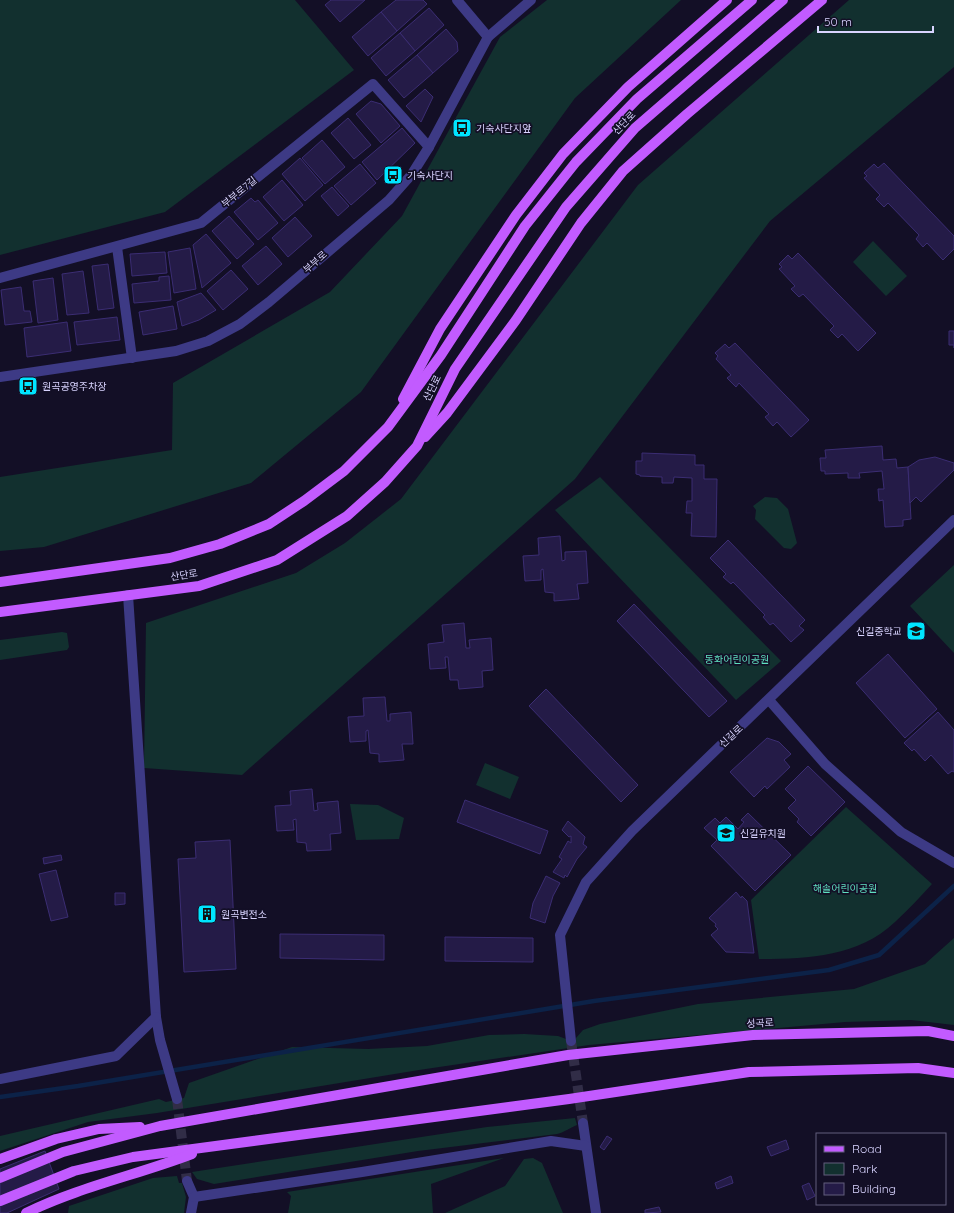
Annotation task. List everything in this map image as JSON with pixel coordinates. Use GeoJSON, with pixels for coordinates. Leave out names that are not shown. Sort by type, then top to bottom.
{"type":"FeatureCollection","features":[{"type":"Feature","properties":{"kind":"main road"},"geometry":{"type":"LineString","coordinates":[[388,427],[440,329],[516,214],[558,160],[628,87],[727,0]]}},
{"type":"Feature","properties":{"kind":"main road","name":"산단로"},"geometry":{"type":"LineString","coordinates":[[0,582],[170,558],[220,544],[268,524],[304,501],[344,471],[388,427],[441,355],[525,226],[576,162],[637,99],[752,0]]}},
{"type":"Feature","properties":{"kind":"main road","name":"산단로"},"geometry":{"type":"LineString","coordinates":[[0,612],[199,586],[278,560],[347,516],[385,482],[417,446],[455,369],[566,207],[635,128],[783,0]]}},
{"type":"Feature","properties":{"kind":"main road"},"geometry":{"type":"LineString","coordinates":[[417,446],[447,413],[516,320],[581,223],[623,171],[822,0]]}},
{"type":"Feature","properties":{"kind":"main road","name":"성곡로"},"geometry":{"type":"LineString","coordinates":[[160,1126],[568,1055],[753,1035],[928,1031],[954,1036]]}},
{"type":"Feature","properties":{"kind":"main road"},"geometry":{"type":"LineString","coordinates":[[0,1201],[74,1170],[133,1157],[205,1149],[569,1099],[749,1072],[918,1068],[954,1073]]}},
{"type":"Feature","properties":{"kind":"main road"},"geometry":{"type":"LineString","coordinates":[[0,1159],[56,1139],[99,1128],[160,1126]]}},
{"type":"Feature","properties":{"kind":"main road"},"geometry":{"type":"LineString","coordinates":[[0,1178],[63,1152],[160,1126]]}},
{"type":"Feature","properties":{"kind":"main road"},"geometry":{"type":"LineString","coordinates":[[26,1213],[54,1199],[157,1167],[205,1149]]}},
{"type":"Feature","properties":{"kind":"street"},"geometry":{"type":"LineString","coordinates":[[457,0],[488,37]]}},
{"type":"Feature","properties":{"kind":"street","name":"부부로"},"geometry":{"type":"LineString","coordinates":[[0,377],[176,351],[208,341],[240,324],[269,302],[389,200],[412,174],[429,147],[488,37],[531,0]]}},
{"type":"Feature","properties":{"kind":"street","name":"부부로7길"},"geometry":{"type":"LineString","coordinates":[[0,278],[118,247],[200,223],[373,84],[429,147]]}},
{"type":"Feature","properties":{"kind":"street"},"geometry":{"type":"LineString","coordinates":[[118,247],[132,358]]}},
{"type":"Feature","properties":{"kind":"street","name":"신길로"},"geometry":{"type":"LineString","coordinates":[[571,1041],[560,936],[586,882],[632,831],[954,520]]}},
{"type":"Feature","properties":{"kind":"street"},"geometry":{"type":"LineString","coordinates":[[128,596],[156,1017],[160,1040],[177,1099]]}},
{"type":"Feature","properties":{"kind":"street"},"geometry":{"type":"LineString","coordinates":[[769,700],[825,764],[901,832],[954,863]]}},
{"type":"Feature","properties":{"kind":"street"},"geometry":{"type":"LineString","coordinates":[[0,1078],[116,1056],[156,1017]]}},
{"type":"Feature","properties":{"kind":"street"},"geometry":{"type":"LineString","coordinates":[[583,1123],[596,1213]]}},
{"type":"Feature","properties":{"kind":"street"},"geometry":{"type":"LineString","coordinates":[[194,1197],[362,1172],[551,1141],[586,1146]]}},
{"type":"Feature","properties":{"kind":"street"},"geometry":{"type":"LineString","coordinates":[[187,1181],[194,1197],[191,1213]]}},
{"type":"Feature","properties":{"kind":"green space"},"geometry":{"type":"Polygon","coordinates":[[[0,0],[295,0],[354,70],[165,212],[0,255],[0,0]]]}},
{"type":"Feature","properties":{"kind":"green space"},"geometry":{"type":"Polygon","coordinates":[[[547,0],[681,0],[575,98],[361,392],[251,483],[44,547],[0,551],[0,477],[172,450],[173,383],[330,292],[402,216],[500,37],[547,0]]]}},
{"type":"Feature","properties":{"kind":"green space"},"geometry":{"type":"Polygon","coordinates":[[[849,0],[954,0],[954,67],[770,221],[575,479],[242,775],[144,768],[146,623],[296,573],[345,543],[401,499],[638,185],[849,0]]]}},
{"type":"Feature","properties":{"kind":"green space"},"geometry":{"type":"Polygon","coordinates":[[[873,241],[907,276],[886,296],[853,262],[873,241]]]}},
{"type":"Feature","properties":{"kind":"green space","name":"동화어린이공원"},"geometry":{"type":"Polygon","coordinates":[[[600,477],[781,661],[736,700],[555,510],[600,477]]]}},
{"type":"Feature","properties":{"kind":"green space"},"geometry":{"type":"Polygon","coordinates":[[[765,497],[777,498],[788,509],[797,543],[791,549],[784,548],[755,519],[756,510],[753,506],[765,497]]]}},
{"type":"Feature","properties":{"kind":"green space"},"geometry":{"type":"Polygon","coordinates":[[[954,565],[954,653],[910,606],[954,565]]]}},
{"type":"Feature","properties":{"kind":"green space"},"geometry":{"type":"Polygon","coordinates":[[[62,632],[67,633],[69,647],[67,650],[0,660],[0,640],[62,632]]]}},
{"type":"Feature","properties":{"kind":"green space"},"geometry":{"type":"Polygon","coordinates":[[[485,763],[519,777],[510,799],[476,785],[485,763]]]}},
{"type":"Feature","properties":{"kind":"green space"},"geometry":{"type":"Polygon","coordinates":[[[350,804],[378,805],[404,818],[399,839],[356,840],[350,804]]]}},
{"type":"Feature","properties":{"kind":"green space","name":"해솔어린이공원"},"geometry":{"type":"Polygon","coordinates":[[[846,807],[932,884],[895,922],[881,934],[865,943],[831,954],[813,957],[759,959],[751,900],[846,807]]]}},
{"type":"Feature","properties":{"kind":"green space"},"geometry":{"type":"Polygon","coordinates":[[[954,938],[954,1025],[911,1020],[845,1022],[589,1045],[419,1070],[157,1113],[88,1122],[0,1151],[0,1136],[159,1099],[166,1102],[184,1098],[189,1083],[292,1047],[368,1049],[427,1046],[489,1035],[524,1034],[558,1036],[566,1039],[567,1042],[576,1040],[583,1030],[600,1024],[698,1004],[854,989],[925,964],[954,938]]]}},
{"type":"Feature","properties":{"kind":"green space"},"geometry":{"type":"Polygon","coordinates":[[[575,1118],[577,1125],[557,1134],[418,1151],[214,1184],[197,1179],[192,1172],[487,1127],[575,1118]]]}},
{"type":"Feature","properties":{"kind":"green space"},"geometry":{"type":"Polygon","coordinates":[[[504,1158],[431,1184],[433,1213],[288,1213],[291,1196],[287,1192],[504,1158]]]}},
{"type":"Feature","properties":{"kind":"green space"},"geometry":{"type":"Polygon","coordinates":[[[533,1158],[542,1163],[563,1213],[445,1213],[505,1186],[524,1159],[533,1158]]]}},
{"type":"Feature","properties":{"kind":"green space"},"geometry":{"type":"Polygon","coordinates":[[[177,1176],[179,1183],[182,1183],[186,1197],[184,1213],[68,1213],[69,1206],[153,1178],[177,1176]]]}},
{"type":"Feature","properties":{"kind":"building"},"geometry":{"type":"Polygon","coordinates":[[[331,0],[365,0],[340,22],[325,5],[331,0]]]}},
{"type":"Feature","properties":{"kind":"building"},"geometry":{"type":"Polygon","coordinates":[[[396,0],[423,0],[427,4],[397,31],[381,12],[396,0]]]}},
{"type":"Feature","properties":{"kind":"building"},"geometry":{"type":"Polygon","coordinates":[[[429,8],[444,25],[415,51],[400,33],[429,8]]]}},
{"type":"Feature","properties":{"kind":"building"},"geometry":{"type":"Polygon","coordinates":[[[381,12],[397,31],[368,56],[352,37],[381,12]]]}},
{"type":"Feature","properties":{"kind":"building"},"geometry":{"type":"Polygon","coordinates":[[[446,29],[457,42],[458,51],[433,73],[417,55],[446,29]]]}},
{"type":"Feature","properties":{"kind":"building"},"geometry":{"type":"Polygon","coordinates":[[[400,33],[415,51],[386,76],[371,58],[400,33]]]}},
{"type":"Feature","properties":{"kind":"building"},"geometry":{"type":"Polygon","coordinates":[[[417,55],[433,73],[404,98],[388,80],[417,55]]]}},
{"type":"Feature","properties":{"kind":"building"},"geometry":{"type":"Polygon","coordinates":[[[425,89],[433,97],[421,122],[406,106],[425,89]]]}},
{"type":"Feature","properties":{"kind":"building"},"geometry":{"type":"Polygon","coordinates":[[[371,101],[381,104],[400,126],[381,143],[356,114],[371,101]]]}},
{"type":"Feature","properties":{"kind":"building"},"geometry":{"type":"Polygon","coordinates":[[[348,118],[371,145],[354,159],[331,133],[348,118]]]}},
{"type":"Feature","properties":{"kind":"building"},"geometry":{"type":"Polygon","coordinates":[[[402,128],[415,143],[377,180],[362,162],[402,128]]]}},
{"type":"Feature","properties":{"kind":"building"},"geometry":{"type":"Polygon","coordinates":[[[322,140],[345,167],[325,184],[302,158],[322,140]]]}},
{"type":"Feature","properties":{"kind":"building"},"geometry":{"type":"Polygon","coordinates":[[[300,158],[323,185],[305,201],[282,174],[300,158]]]}},
{"type":"Feature","properties":{"kind":"building"},"geometry":{"type":"Polygon","coordinates":[[[884,163],[954,236],[954,249],[943,260],[927,243],[923,247],[916,239],[919,235],[888,203],[884,207],[876,199],[880,195],[864,178],[867,176],[864,173],[874,164],[878,168],[884,163]]]}},
{"type":"Feature","properties":{"kind":"building"},"geometry":{"type":"Polygon","coordinates":[[[360,164],[376,183],[351,205],[334,186],[360,164]]]}},
{"type":"Feature","properties":{"kind":"building"},"geometry":{"type":"Polygon","coordinates":[[[282,180],[303,205],[284,221],[263,197],[282,180]]]}},
{"type":"Feature","properties":{"kind":"building"},"geometry":{"type":"Polygon","coordinates":[[[332,187],[349,206],[338,216],[321,196],[332,187]]]}},
{"type":"Feature","properties":{"kind":"building"},"geometry":{"type":"Polygon","coordinates":[[[251,198],[255,202],[258,200],[278,223],[258,240],[234,212],[251,198]]]}},
{"type":"Feature","properties":{"kind":"building"},"geometry":{"type":"Polygon","coordinates":[[[229,216],[254,244],[237,259],[212,231],[229,216]]]}},
{"type":"Feature","properties":{"kind":"building"},"geometry":{"type":"Polygon","coordinates":[[[295,217],[312,236],[288,257],[272,238],[295,217]]]}},
{"type":"Feature","properties":{"kind":"building"},"geometry":{"type":"Polygon","coordinates":[[[206,234],[231,263],[202,288],[193,245],[206,234]]]}},
{"type":"Feature","properties":{"kind":"building"},"geometry":{"type":"Polygon","coordinates":[[[266,246],[282,264],[258,285],[242,266],[266,246]]]}},
{"type":"Feature","properties":{"kind":"building"},"geometry":{"type":"Polygon","coordinates":[[[190,248],[196,289],[174,293],[168,252],[190,248]]]}},
{"type":"Feature","properties":{"kind":"building"},"geometry":{"type":"Polygon","coordinates":[[[165,252],[167,273],[132,276],[130,254],[165,252]]]}},
{"type":"Feature","properties":{"kind":"building"},"geometry":{"type":"Polygon","coordinates":[[[798,253],[876,333],[858,351],[842,334],[838,338],[830,330],[834,326],[803,294],[799,297],[791,289],[795,286],[779,269],[782,267],[779,264],[788,255],[792,259],[798,253]]]}},
{"type":"Feature","properties":{"kind":"building"},"geometry":{"type":"Polygon","coordinates":[[[108,264],[114,308],[98,310],[92,266],[108,264]]]}},
{"type":"Feature","properties":{"kind":"building"},"geometry":{"type":"Polygon","coordinates":[[[231,270],[248,289],[223,310],[207,291],[231,270]]]}},
{"type":"Feature","properties":{"kind":"building"},"geometry":{"type":"Polygon","coordinates":[[[83,271],[89,313],[67,315],[62,274],[83,271]]]}},
{"type":"Feature","properties":{"kind":"building"},"geometry":{"type":"Polygon","coordinates":[[[169,276],[171,300],[134,303],[132,284],[159,281],[159,277],[169,276]]]}},
{"type":"Feature","properties":{"kind":"building"},"geometry":{"type":"Polygon","coordinates":[[[53,278],[58,320],[38,323],[33,281],[53,278]]]}},
{"type":"Feature","properties":{"kind":"building"},"geometry":{"type":"Polygon","coordinates":[[[21,287],[24,311],[30,311],[32,322],[5,325],[1,290],[21,287]]]}},
{"type":"Feature","properties":{"kind":"building"},"geometry":{"type":"Polygon","coordinates":[[[201,293],[216,310],[199,320],[182,326],[177,302],[201,293]]]}},
{"type":"Feature","properties":{"kind":"building"},"geometry":{"type":"Polygon","coordinates":[[[173,306],[177,329],[143,335],[139,312],[173,306]]]}},
{"type":"Feature","properties":{"kind":"building"},"geometry":{"type":"Polygon","coordinates":[[[117,317],[120,340],[77,345],[74,322],[117,317]]]}},
{"type":"Feature","properties":{"kind":"building"},"geometry":{"type":"Polygon","coordinates":[[[67,322],[71,351],[27,357],[24,328],[67,322]]]}},
{"type":"Feature","properties":{"kind":"building"},"geometry":{"type":"Polygon","coordinates":[[[949,331],[954,331],[954,345],[949,345],[949,331]]]}},
{"type":"Feature","properties":{"kind":"building"},"geometry":{"type":"Polygon","coordinates":[[[735,343],[809,420],[791,437],[777,422],[773,426],[765,417],[769,414],[739,383],[736,387],[727,378],[731,375],[716,359],[718,356],[715,353],[725,344],[729,348],[735,343]]]}},
{"type":"Feature","properties":{"kind":"building"},"geometry":{"type":"Polygon","coordinates":[[[882,446],[883,460],[896,459],[897,468],[908,467],[911,519],[903,520],[903,526],[885,527],[883,500],[879,501],[878,489],[884,489],[882,471],[859,473],[860,478],[848,478],[848,473],[825,474],[825,471],[821,471],[820,458],[826,458],[825,450],[882,446]]]}},
{"type":"Feature","properties":{"kind":"building"},"geometry":{"type":"Polygon","coordinates":[[[642,453],[695,455],[695,465],[704,465],[704,479],[717,479],[716,537],[691,536],[692,513],[686,513],[687,501],[692,501],[692,478],[674,477],[673,483],[662,483],[662,477],[640,476],[636,474],[636,461],[642,461],[642,453]]]}},
{"type":"Feature","properties":{"kind":"building"},"geometry":{"type":"Polygon","coordinates":[[[935,457],[954,463],[954,470],[921,502],[916,497],[910,503],[908,467],[919,460],[935,457]]]}},
{"type":"Feature","properties":{"kind":"building"},"geometry":{"type":"Polygon","coordinates":[[[560,536],[562,561],[565,560],[565,552],[586,551],[588,583],[577,584],[579,599],[554,601],[554,593],[545,592],[543,569],[541,570],[541,580],[525,581],[523,556],[539,555],[538,538],[560,536]]]}},
{"type":"Feature","properties":{"kind":"building"},"geometry":{"type":"Polygon","coordinates":[[[728,540],[805,620],[799,626],[804,630],[791,642],[773,623],[770,625],[763,617],[765,615],[733,582],[731,584],[723,577],[726,574],[710,558],[728,540]]]}},
{"type":"Feature","properties":{"kind":"building"},"geometry":{"type":"Polygon","coordinates":[[[634,604],[727,701],[709,717],[617,621],[634,604]]]}},
{"type":"Feature","properties":{"kind":"building"},"geometry":{"type":"Polygon","coordinates":[[[464,623],[466,648],[470,648],[469,640],[491,638],[493,670],[482,671],[483,687],[459,689],[458,680],[450,680],[448,657],[445,657],[446,668],[430,669],[428,644],[444,642],[442,625],[464,623]]]}},
{"type":"Feature","properties":{"kind":"building"},"geometry":{"type":"Polygon","coordinates":[[[888,654],[937,709],[905,738],[856,683],[888,654]]]}},
{"type":"Feature","properties":{"kind":"building"},"geometry":{"type":"Polygon","coordinates":[[[546,689],[638,785],[621,802],[529,706],[546,689]]]}},
{"type":"Feature","properties":{"kind":"building"},"geometry":{"type":"Polygon","coordinates":[[[385,697],[387,721],[390,721],[390,714],[411,712],[413,744],[402,744],[404,760],[379,762],[379,754],[370,753],[368,730],[366,731],[366,741],[350,742],[348,717],[364,716],[363,698],[385,697]]]}},
{"type":"Feature","properties":{"kind":"building"},"geometry":{"type":"Polygon","coordinates":[[[938,712],[954,730],[954,772],[952,771],[948,774],[931,755],[925,761],[914,749],[912,751],[904,743],[938,712]]]}},
{"type":"Feature","properties":{"kind":"building"},"geometry":{"type":"Polygon","coordinates":[[[767,738],[779,742],[791,754],[784,760],[790,767],[767,789],[765,786],[754,797],[730,772],[767,738]]]}},
{"type":"Feature","properties":{"kind":"building"},"geometry":{"type":"Polygon","coordinates":[[[808,766],[845,802],[811,836],[797,822],[799,819],[788,808],[796,800],[785,789],[808,766]]]}},
{"type":"Feature","properties":{"kind":"building"},"geometry":{"type":"Polygon","coordinates":[[[312,789],[314,811],[318,810],[317,803],[338,801],[341,833],[330,834],[331,850],[307,851],[306,843],[297,842],[296,819],[293,820],[294,830],[277,831],[275,806],[291,805],[290,791],[312,789]]]}},
{"type":"Feature","properties":{"kind":"building"},"geometry":{"type":"Polygon","coordinates":[[[465,800],[548,831],[540,854],[457,822],[465,800]]]}},
{"type":"Feature","properties":{"kind":"building"},"geometry":{"type":"Polygon","coordinates":[[[748,813],[791,855],[755,891],[711,846],[717,840],[704,828],[715,818],[720,823],[726,817],[738,829],[744,822],[741,820],[748,813]]]}},
{"type":"Feature","properties":{"kind":"building"},"geometry":{"type":"Polygon","coordinates":[[[568,821],[585,837],[583,844],[587,847],[577,859],[567,877],[565,875],[564,878],[553,872],[562,859],[559,857],[568,841],[571,843],[571,836],[569,837],[562,830],[568,821]]]}},
{"type":"Feature","properties":{"kind":"building","name":"원곡변전소"},"geometry":{"type":"Polygon","coordinates":[[[230,840],[236,969],[184,972],[178,859],[196,858],[195,842],[230,840]]]}},
{"type":"Feature","properties":{"kind":"building"},"geometry":{"type":"Polygon","coordinates":[[[61,855],[62,860],[44,864],[43,858],[61,855]]]}},
{"type":"Feature","properties":{"kind":"building"},"geometry":{"type":"Polygon","coordinates":[[[56,870],[68,917],[51,921],[39,874],[56,870]]]}},
{"type":"Feature","properties":{"kind":"building"},"geometry":{"type":"Polygon","coordinates":[[[546,876],[560,883],[553,896],[545,923],[530,918],[533,903],[546,876]]]}},
{"type":"Feature","properties":{"kind":"building"},"geometry":{"type":"Polygon","coordinates":[[[736,892],[741,898],[742,896],[747,901],[754,953],[726,952],[711,935],[718,929],[715,926],[716,924],[709,918],[736,892]]]}},
{"type":"Feature","properties":{"kind":"building"},"geometry":{"type":"Polygon","coordinates":[[[115,893],[125,893],[125,904],[115,905],[115,893]]]}},
{"type":"Feature","properties":{"kind":"building"},"geometry":{"type":"Polygon","coordinates":[[[280,934],[384,935],[384,960],[280,958],[280,934]]]}},
{"type":"Feature","properties":{"kind":"building"},"geometry":{"type":"Polygon","coordinates":[[[445,937],[533,938],[533,962],[445,961],[445,937]]]}},
{"type":"Feature","properties":{"kind":"building"},"geometry":{"type":"Polygon","coordinates":[[[607,1136],[612,1139],[604,1150],[600,1147],[607,1136]]]}},
{"type":"Feature","properties":{"kind":"building"},"geometry":{"type":"Polygon","coordinates":[[[786,1140],[789,1149],[771,1156],[767,1147],[786,1140]]]}},
{"type":"Feature","properties":{"kind":"building"},"geometry":{"type":"Polygon","coordinates":[[[45,1151],[59,1189],[7,1213],[0,1213],[0,1169],[45,1151]]]}},
{"type":"Feature","properties":{"kind":"building"},"geometry":{"type":"Polygon","coordinates":[[[731,1176],[733,1183],[717,1189],[715,1183],[731,1176]]]}},
{"type":"Feature","properties":{"kind":"building"},"geometry":{"type":"Polygon","coordinates":[[[809,1183],[815,1196],[807,1200],[802,1186],[809,1183]]]}},
{"type":"Feature","properties":{"kind":"building"},"geometry":{"type":"Polygon","coordinates":[[[659,1207],[661,1212],[645,1213],[645,1210],[659,1207]]]}},
{"type":"Feature","properties":{"kind":"waterway"},"geometry":{"type":"LineString","coordinates":[[0,1097],[78,1086],[594,1001],[829,970],[879,955],[954,886]]}},
{"type":"Feature","properties":{"kind":"tunnel"},"geometry":{"type":"LineString","coordinates":[[571,1041],[583,1123]]}},
{"type":"Feature","properties":{"kind":"tunnel"},"geometry":{"type":"LineString","coordinates":[[177,1099],[187,1181]]}},
{"type":"Feature","properties":{"kind":"place","name":"기숙사단지앞"},"geometry":{"type":"Point","coordinates":[462,128]}},
{"type":"Feature","properties":{"kind":"place","name":"기숙사단지"},"geometry":{"type":"Point","coordinates":[393,175]}},
{"type":"Feature","properties":{"kind":"place","name":"원곡공영주차장"},"geometry":{"type":"Point","coordinates":[28,386]}},
{"type":"Feature","properties":{"kind":"place","name":"신길중학교"},"geometry":{"type":"Point","coordinates":[916,631]}},
{"type":"Feature","properties":{"kind":"place","name":"신길유치원"},"geometry":{"type":"Point","coordinates":[726,833]}},
{"type":"Feature","properties":{"kind":"place","name":"원곡변전소"},"geometry":{"type":"Point","coordinates":[207,914]}}]}
